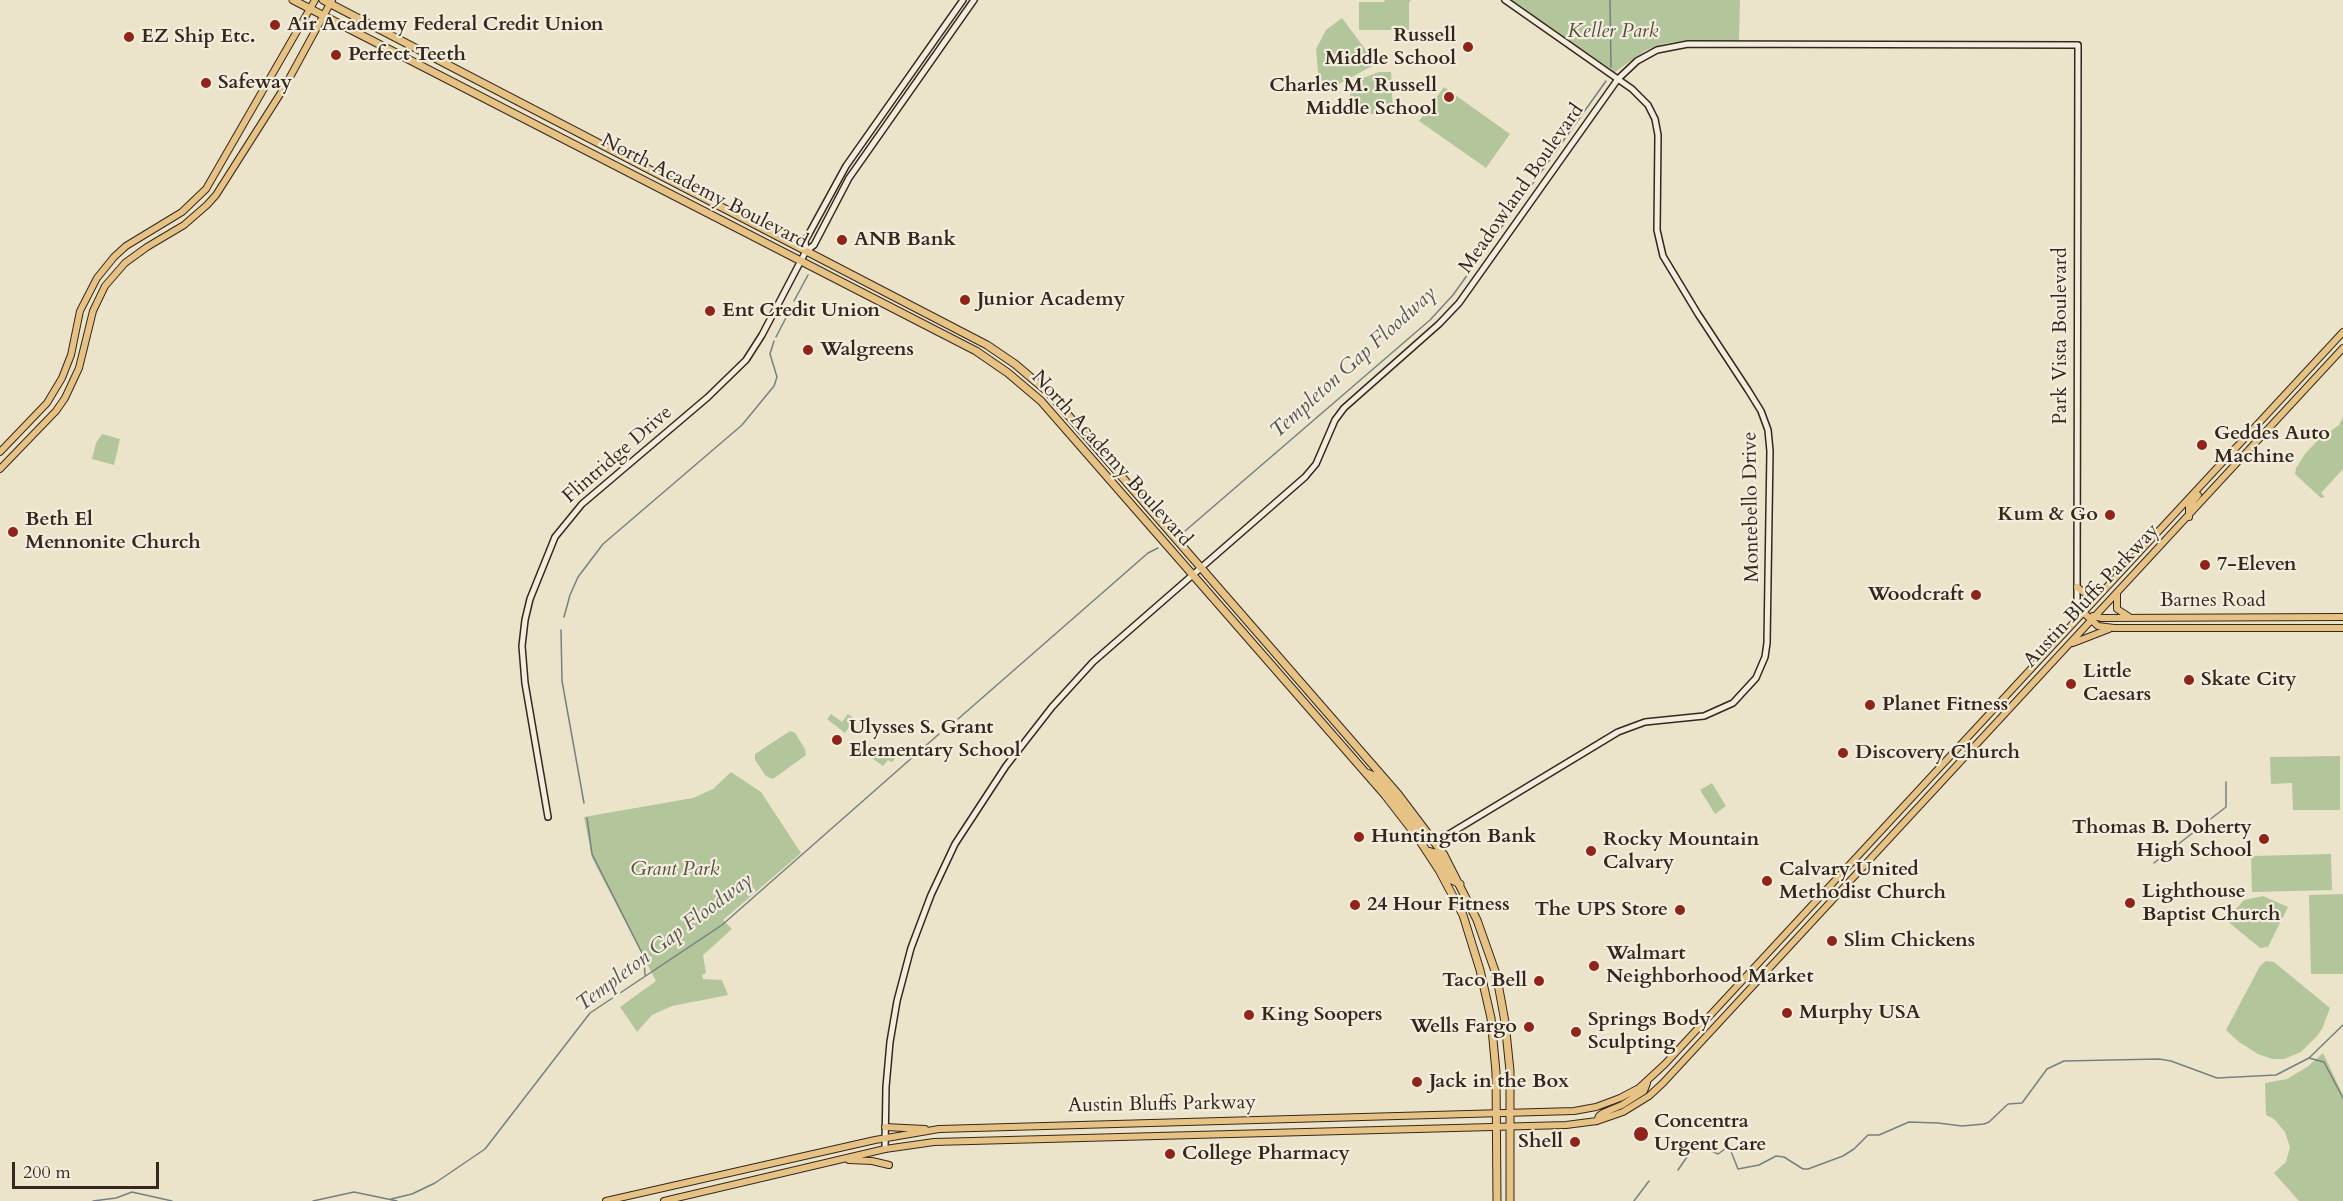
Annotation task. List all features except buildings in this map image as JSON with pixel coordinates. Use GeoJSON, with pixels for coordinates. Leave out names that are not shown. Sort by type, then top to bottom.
{"type":"FeatureCollection","features":[{"type":"Feature","properties":{"kind":"highway","name":"North Academy Boulevard"},"geometry":{"type":"LineString","coordinates":[[293,0],[976,351],[1026,387],[1061,422],[1364,771],[1404,818],[1428,851],[1463,915],[1483,980],[1495,1052],[1497,1201]]}},
{"type":"Feature","properties":{"kind":"highway","name":"North Academy Boulevard"},"geometry":{"type":"LineString","coordinates":[[328,1],[987,345],[1034,378],[1064,408],[1398,794],[1436,842],[1460,884],[1484,938],[1497,978],[1509,1052],[1510,1201]]}},
{"type":"Feature","properties":{"kind":"highway"},"geometry":{"type":"LineString","coordinates":[[1364,771],[1376,777],[1425,836],[1436,842]]}},
{"type":"Feature","properties":{"kind":"highway"},"geometry":{"type":"LineString","coordinates":[[1428,851],[1435,853],[1452,880],[1460,884]]}},
{"type":"Feature","properties":{"kind":"main road"},"geometry":{"type":"LineString","coordinates":[[0,452],[47,403],[62,378],[71,355],[80,311],[97,278],[126,246],[174,218],[206,189],[315,0]]}},
{"type":"Feature","properties":{"kind":"main road"},"geometry":{"type":"LineString","coordinates":[[0,469],[56,411],[65,398],[79,368],[93,311],[105,286],[137,253],[184,225],[207,205],[284,88],[324,16],[328,1]]}},
{"type":"Feature","properties":{"kind":"main road","name":"Austin Bluffs Parkway"},"geometry":{"type":"LineString","coordinates":[[606,1201],[928,1130],[1056,1124],[1584,1110],[1620,1098],[1647,1082],[1698,1028],[2343,332]]}},
{"type":"Feature","properties":{"kind":"main road","name":"Austin Bluffs Parkway"},"geometry":{"type":"LineString","coordinates":[[664,1201],[885,1149],[934,1142],[1574,1125],[1598,1121],[1623,1112],[1649,1096],[1699,1044],[2343,348]]}},
{"type":"Feature","properties":{"kind":"main road"},"geometry":{"type":"LineString","coordinates":[[2266,415],[2268,420],[2266,433]]}},
{"type":"Feature","properties":{"kind":"main road"},"geometry":{"type":"LineString","coordinates":[[2188,517],[2188,506],[2202,491],[2209,477]]}},
{"type":"Feature","properties":{"kind":"main road"},"geometry":{"type":"LineString","coordinates":[[2077,587],[2088,596],[2106,590]]}},
{"type":"Feature","properties":{"kind":"main road"},"geometry":{"type":"LineString","coordinates":[[2118,592],[2116,604],[2118,611],[2134,618]]}},
{"type":"Feature","properties":{"kind":"main road","name":"Park Vista Boulevard"},"geometry":{"type":"LineString","coordinates":[[2084,613],[2094,619]]}},
{"type":"Feature","properties":{"kind":"main road","name":"Barnes Road"},"geometry":{"type":"LineString","coordinates":[[2343,617],[2094,619],[2098,626],[2114,628],[2343,628]]}},
{"type":"Feature","properties":{"kind":"main road"},"geometry":{"type":"LineString","coordinates":[[2070,645],[2114,628]]}},
{"type":"Feature","properties":{"kind":"main road"},"geometry":{"type":"LineString","coordinates":[[1864,849],[1864,866]]}},
{"type":"Feature","properties":{"kind":"main road"},"geometry":{"type":"LineString","coordinates":[[1698,1028],[1699,1044]]}},
{"type":"Feature","properties":{"kind":"main road"},"geometry":{"type":"LineString","coordinates":[[1598,1121],[1603,1113],[1622,1105],[1644,1091],[1647,1082]]}},
{"type":"Feature","properties":{"kind":"main road"},"geometry":{"type":"LineString","coordinates":[[885,1127],[908,1126],[928,1130]]}},
{"type":"Feature","properties":{"kind":"main road"},"geometry":{"type":"LineString","coordinates":[[839,1160],[872,1161],[889,1165]]}},
{"type":"Feature","properties":{"kind":"street","name":"Flintridge Drive"},"geometry":{"type":"LineString","coordinates":[[806,251],[805,241],[846,166],[963,0]]}},
{"type":"Feature","properties":{"kind":"street","name":"Flintridge Drive"},"geometry":{"type":"LineString","coordinates":[[548,818],[525,683],[522,646],[530,599],[549,551],[562,526],[582,504],[708,397],[746,360],[762,335],[806,251],[814,245],[849,178],[974,0]]}},
{"type":"Feature","properties":{"kind":"street","name":"Montebello Drive"},"geometry":{"type":"LineString","coordinates":[[1436,842],[1618,732],[1645,722],[1699,717],[1726,707],[1749,688],[1756,678],[1765,657],[1767,643],[1770,451],[1768,430],[1761,411],[1666,262],[1657,230],[1657,126],[1648,105],[1618,79],[1505,0]]}},
{"type":"Feature","properties":{"kind":"street","name":"Meadowland Boulevard"},"geometry":{"type":"LineString","coordinates":[[885,1149],[889,1053],[902,979],[927,904],[955,844],[977,808],[1011,759],[1074,681],[1305,477],[1316,464],[1335,420],[1344,408],[1439,324],[1459,303],[1618,79],[1637,61],[1667,47],[1688,44],[2078,45]]}},
{"type":"Feature","properties":{"kind":"street","name":"Park Vista Boulevard"},"geometry":{"type":"LineString","coordinates":[[2078,45],[2077,587],[2078,606],[2084,613]]}},
{"type":"Feature","properties":{"kind":"green space"},"geometry":{"type":"Polygon","coordinates":[[[1385,0],[1411,0],[1409,30],[1359,30],[1359,2],[1384,2],[1385,0]]]}},
{"type":"Feature","properties":{"kind":"green space","name":"Keller Park"},"geometry":{"type":"Polygon","coordinates":[[[1512,0],[1740,0],[1739,40],[1693,40],[1667,43],[1646,50],[1615,72],[1512,0]]]}},
{"type":"Feature","properties":{"kind":"green space"},"geometry":{"type":"Polygon","coordinates":[[[1342,18],[1374,61],[1374,65],[1326,91],[1318,72],[1316,49],[1326,30],[1342,18]]]}},
{"type":"Feature","properties":{"kind":"green space"},"geometry":{"type":"Polygon","coordinates":[[[1379,72],[1391,72],[1393,112],[1349,116],[1349,98],[1354,86],[1363,78],[1379,72]]]}},
{"type":"Feature","properties":{"kind":"green space"},"geometry":{"type":"Polygon","coordinates":[[[1444,87],[1510,134],[1486,168],[1419,121],[1444,87]]]}},
{"type":"Feature","properties":{"kind":"green space"},"geometry":{"type":"Polygon","coordinates":[[[2343,417],[2343,469],[2321,493],[2325,497],[2321,498],[2295,474],[2296,468],[2305,454],[2317,441],[2339,425],[2343,417]]]}},
{"type":"Feature","properties":{"kind":"green space"},"geometry":{"type":"Polygon","coordinates":[[[102,434],[120,439],[114,465],[92,459],[96,443],[102,434]]]}},
{"type":"Feature","properties":{"kind":"green space"},"geometry":{"type":"Polygon","coordinates":[[[831,714],[842,722],[848,714],[855,719],[845,733],[827,719],[831,714]]]}},
{"type":"Feature","properties":{"kind":"green space"},"geometry":{"type":"Polygon","coordinates":[[[790,731],[795,733],[806,755],[773,779],[770,778],[755,760],[755,754],[790,731]]]}},
{"type":"Feature","properties":{"kind":"green space"},"geometry":{"type":"Polygon","coordinates":[[[871,745],[886,756],[894,748],[899,754],[892,762],[888,760],[883,766],[866,754],[871,745]]]}},
{"type":"Feature","properties":{"kind":"green space"},"geometry":{"type":"Polygon","coordinates":[[[2340,756],[2340,810],[2293,810],[2292,783],[2271,784],[2270,757],[2340,756]]]}},
{"type":"Feature","properties":{"kind":"green space","name":"Grant Park"},"geometry":{"type":"Polygon","coordinates":[[[731,772],[761,792],[801,853],[723,920],[732,929],[703,955],[706,973],[702,975],[703,979],[722,980],[728,995],[672,1006],[652,1015],[637,1032],[620,1007],[656,981],[592,858],[584,817],[693,798],[713,789],[731,772]]]}},
{"type":"Feature","properties":{"kind":"green space"},"geometry":{"type":"Polygon","coordinates":[[[1712,783],[1726,806],[1715,814],[1700,790],[1712,783]]]}},
{"type":"Feature","properties":{"kind":"green space"},"geometry":{"type":"Polygon","coordinates":[[[2331,854],[2332,890],[2252,892],[2251,856],[2331,854]]]}},
{"type":"Feature","properties":{"kind":"green space"},"geometry":{"type":"Polygon","coordinates":[[[2343,894],[2343,974],[2311,974],[2309,895],[2343,894]]]}},
{"type":"Feature","properties":{"kind":"green space"},"geometry":{"type":"Polygon","coordinates":[[[2263,896],[2288,907],[2268,947],[2260,948],[2226,920],[2244,900],[2263,896]]]}},
{"type":"Feature","properties":{"kind":"green space"},"geometry":{"type":"Polygon","coordinates":[[[2266,961],[2274,962],[2330,1008],[2317,1036],[2301,1052],[2284,1059],[2272,1059],[2258,1054],[2226,1030],[2260,966],[2266,961]]]}},
{"type":"Feature","properties":{"kind":"green space"},"geometry":{"type":"Polygon","coordinates":[[[2323,1053],[2343,1095],[2343,1201],[2299,1201],[2274,1173],[2286,1162],[2290,1147],[2285,1132],[2274,1119],[2266,1115],[2265,1083],[2287,1079],[2307,1067],[2323,1053]]]}},
{"type":"Feature","properties":{"kind":"waterway","name":"Templeton Gap Floodway"},"geometry":{"type":"LineString","coordinates":[[1610,0],[1611,67]]}},
{"type":"Feature","properties":{"kind":"waterway","name":"Templeton Gap Floodway"},"geometry":{"type":"LineString","coordinates":[[1185,531],[1430,320],[1453,295],[1606,81]]}},
{"type":"Feature","properties":{"kind":"waterway"},"geometry":{"type":"LineString","coordinates":[[794,301],[808,275]]}},
{"type":"Feature","properties":{"kind":"waterway"},"geometry":{"type":"LineString","coordinates":[[776,337],[791,308]]}},
{"type":"Feature","properties":{"kind":"waterway"},"geometry":{"type":"LineString","coordinates":[[564,617],[578,577],[603,544],[742,425],[774,386],[777,377],[770,354],[774,341]]}},
{"type":"Feature","properties":{"kind":"waterway","name":"Templeton Gap Floodway"},"geometry":{"type":"LineString","coordinates":[[958,719],[1148,553],[1158,548]]}},
{"type":"Feature","properties":{"kind":"waterway"},"geometry":{"type":"LineString","coordinates":[[561,630],[562,681],[584,803]]}},
{"type":"Feature","properties":{"kind":"waterway","name":"Templeton Gap Floodway"},"geometry":{"type":"LineString","coordinates":[[391,1199],[412,1194],[435,1183],[485,1149],[590,1013],[722,925],[939,734]]}},
{"type":"Feature","properties":{"kind":"waterway"},"geometry":{"type":"LineString","coordinates":[[2154,863],[2226,807],[2226,782]]}},
{"type":"Feature","properties":{"kind":"waterway"},"geometry":{"type":"LineString","coordinates":[[587,818],[592,854],[644,957],[645,975]]}},
{"type":"Feature","properties":{"kind":"waterway","name":"Templeton Gap Floodway"},"geometry":{"type":"LineString","coordinates":[[1678,1170],[1689,1154],[1698,1148],[1705,1148],[1718,1154],[1725,1149],[1730,1149],[1738,1169],[1759,1165],[1776,1156],[1784,1157],[1803,1169],[1808,1169],[1843,1156],[1868,1135],[1879,1135],[1909,1122],[1962,1126],[1984,1124],[2008,1104],[2022,1103],[2047,1069],[2064,1061],[2159,1059],[2171,1061],[2217,1078],[2276,1075],[2309,1058],[2343,1025]]}},
{"type":"Feature","properties":{"kind":"waterway","name":"Templeton Gap Floodway"},"geometry":{"type":"LineString","coordinates":[[2309,1058],[2324,1062],[2343,1098]]}},
{"type":"Feature","properties":{"kind":"waterway","name":"Templeton Gap Floodway"},"geometry":{"type":"LineString","coordinates":[[1634,1201],[1649,1181]]}},
{"type":"Feature","properties":{"kind":"waterway","name":"Templeton Gap Floodway"},"geometry":{"type":"LineString","coordinates":[[93,1201],[116,1198],[132,1192],[172,1201]]}},
{"type":"Feature","properties":{"kind":"waterway","name":"Templeton Gap Floodway"},"geometry":{"type":"LineString","coordinates":[[313,1201],[354,1192],[397,1201]]}},
{"type":"Feature","properties":{"kind":"place","name":"Air Academy Federal Credit Union"},"geometry":{"type":"Point","coordinates":[275,25]}},
{"type":"Feature","properties":{"kind":"place","name":"EZ Ship Etc."},"geometry":{"type":"Point","coordinates":[129,37]}},
{"type":"Feature","properties":{"kind":"place","name":"Russell Middle School"},"geometry":{"type":"Point","coordinates":[1468,47]}},
{"type":"Feature","properties":{"kind":"place","name":"Perfect Teeth"},"geometry":{"type":"Point","coordinates":[336,55]}},
{"type":"Feature","properties":{"kind":"place","name":"Safeway"},"geometry":{"type":"Point","coordinates":[206,83]}},
{"type":"Feature","properties":{"kind":"place","name":"Charles M. Russell Middle School"},"geometry":{"type":"Point","coordinates":[1449,97]}},
{"type":"Feature","properties":{"kind":"place","name":"ANB Bank"},"geometry":{"type":"Point","coordinates":[842,240]}},
{"type":"Feature","properties":{"kind":"place","name":"Junior Academy"},"geometry":{"type":"Point","coordinates":[965,300]}},
{"type":"Feature","properties":{"kind":"place","name":"Ent Credit Union"},"geometry":{"type":"Point","coordinates":[710,311]}},
{"type":"Feature","properties":{"kind":"place","name":"Walgreens"},"geometry":{"type":"Point","coordinates":[808,350]}},
{"type":"Feature","properties":{"kind":"place","name":"Geddes Auto Machine"},"geometry":{"type":"Point","coordinates":[2202,445]}},
{"type":"Feature","properties":{"kind":"place","name":"Kum & Go"},"geometry":{"type":"Point","coordinates":[2110,515]}},
{"type":"Feature","properties":{"kind":"place","name":"Beth El Mennonite Church"},"geometry":{"type":"Point","coordinates":[13,532]}},
{"type":"Feature","properties":{"kind":"place","name":"7-Eleven"},"geometry":{"type":"Point","coordinates":[2205,565]}},
{"type":"Feature","properties":{"kind":"place","name":"Woodcraft"},"geometry":{"type":"Point","coordinates":[1976,595]}},
{"type":"Feature","properties":{"kind":"place","name":"Skate City"},"geometry":{"type":"Point","coordinates":[2189,680]}},
{"type":"Feature","properties":{"kind":"place","name":"Little Caesars"},"geometry":{"type":"Point","coordinates":[2071,684]}},
{"type":"Feature","properties":{"kind":"place","name":"Planet Fitness"},"geometry":{"type":"Point","coordinates":[1870,705]}},
{"type":"Feature","properties":{"kind":"place","name":"Ulysses S. Grant Elementary School"},"geometry":{"type":"Point","coordinates":[837,740]}},
{"type":"Feature","properties":{"kind":"place","name":"Discovery Church"},"geometry":{"type":"Point","coordinates":[1843,753]}},
{"type":"Feature","properties":{"kind":"place","name":"Huntington Bank"},"geometry":{"type":"Point","coordinates":[1359,837]}},
{"type":"Feature","properties":{"kind":"place","name":"Thomas B. Doherty High School"},"geometry":{"type":"Point","coordinates":[2264,839]}},
{"type":"Feature","properties":{"kind":"place","name":"Rocky Mountain Calvary"},"geometry":{"type":"Point","coordinates":[1591,851]}},
{"type":"Feature","properties":{"kind":"place","name":"Calvary United Methodist Church"},"geometry":{"type":"Point","coordinates":[1767,881]}},
{"type":"Feature","properties":{"kind":"place","name":"Lighthouse Baptist Church"},"geometry":{"type":"Point","coordinates":[2130,903]}},
{"type":"Feature","properties":{"kind":"place","name":"24 Hour Fitness"},"geometry":{"type":"Point","coordinates":[1355,905]}},
{"type":"Feature","properties":{"kind":"place","name":"The UPS Store"},"geometry":{"type":"Point","coordinates":[1680,910]}},
{"type":"Feature","properties":{"kind":"place","name":"Slim Chickens"},"geometry":{"type":"Point","coordinates":[1832,941]}},
{"type":"Feature","properties":{"kind":"place","name":"Walmart Neighborhood Market"},"geometry":{"type":"Point","coordinates":[1594,966]}},
{"type":"Feature","properties":{"kind":"place","name":"Taco Bell"},"geometry":{"type":"Point","coordinates":[1539,981]}},
{"type":"Feature","properties":{"kind":"place","name":"Murphy USA"},"geometry":{"type":"Point","coordinates":[1787,1013]}},
{"type":"Feature","properties":{"kind":"place","name":"King Soopers"},"geometry":{"type":"Point","coordinates":[1249,1015]}},
{"type":"Feature","properties":{"kind":"place","name":"Wells Fargo"},"geometry":{"type":"Point","coordinates":[1529,1027]}},
{"type":"Feature","properties":{"kind":"place","name":"Springs Body Sculpting"},"geometry":{"type":"Point","coordinates":[1576,1032]}},
{"type":"Feature","properties":{"kind":"place","name":"Jack in the Box"},"geometry":{"type":"Point","coordinates":[1417,1082]}},
{"type":"Feature","properties":{"kind":"place","name":"Concentra Urgent Care"},"geometry":{"type":"Point","coordinates":[1641,1134]}},
{"type":"Feature","properties":{"kind":"place","name":"Shell"},"geometry":{"type":"Point","coordinates":[1575,1142]}},
{"type":"Feature","properties":{"kind":"place","name":"College Pharmacy"},"geometry":{"type":"Point","coordinates":[1170,1154]}}]}
